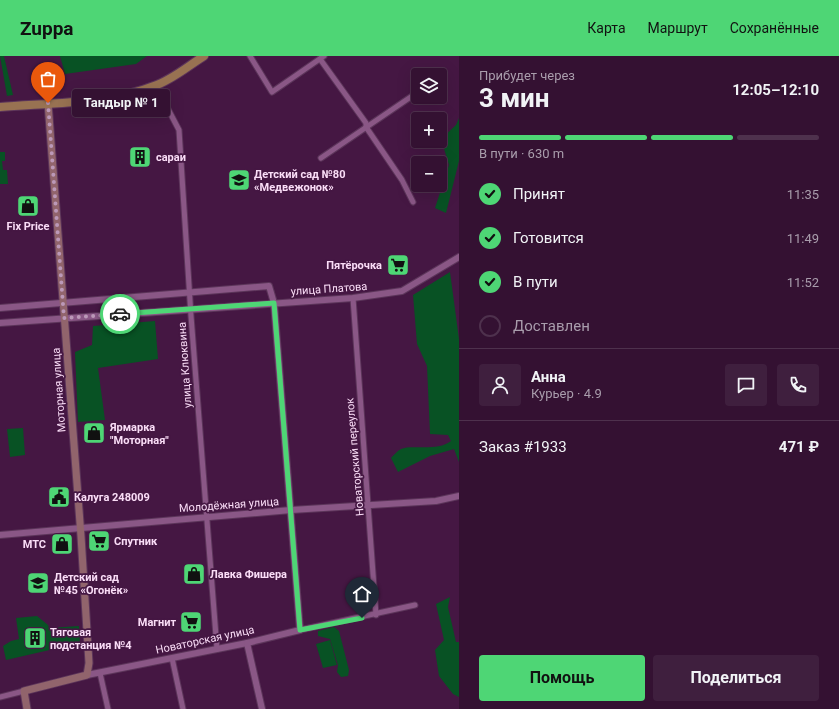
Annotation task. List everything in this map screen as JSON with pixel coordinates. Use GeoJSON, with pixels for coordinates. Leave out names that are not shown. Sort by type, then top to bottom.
{"type":"FeatureCollection","features":[{"type":"Feature","properties":{"kind":"main road"},"geometry":{"type":"LineString","coordinates":[[0,107],[115,96],[137,92],[156,86],[204,56]]}},
{"type":"Feature","properties":{"kind":"main road","name":"Моторная улица"},"geometry":{"type":"LineString","coordinates":[[48,103],[89,648],[87,675]]}},
{"type":"Feature","properties":{"kind":"main road","name":"Новаторская улица"},"geometry":{"type":"LineString","coordinates":[[24,691],[87,675]]}},
{"type":"Feature","properties":{"kind":"main road"},"geometry":{"type":"LineString","coordinates":[[24,691],[27,709]]}},
{"type":"Feature","properties":{"kind":"street"},"geometry":{"type":"LineString","coordinates":[[250,56],[272,92],[322,58],[366,123],[366,127],[402,180],[413,202]]}},
{"type":"Feature","properties":{"kind":"street","name":"улица Клюквина"},"geometry":{"type":"LineString","coordinates":[[156,86],[179,130],[206,517],[217,649]]}},
{"type":"Feature","properties":{"kind":"street"},"geometry":{"type":"LineString","coordinates":[[321,158],[411,97]]}},
{"type":"Feature","properties":{"kind":"street","name":"улица Платова"},"geometry":{"type":"LineString","coordinates":[[0,323],[353,298],[402,291],[459,257]]}},
{"type":"Feature","properties":{"kind":"street"},"geometry":{"type":"LineString","coordinates":[[0,308],[269,286],[274,303],[300,630]]}},
{"type":"Feature","properties":{"kind":"street","name":"Новаторский переулок"},"geometry":{"type":"LineString","coordinates":[[353,298],[376,615]]}},
{"type":"Feature","properties":{"kind":"street","name":"Молодёжная улица"},"geometry":{"type":"LineString","coordinates":[[0,535],[291,510],[436,501],[459,496]]}},
{"type":"Feature","properties":{"kind":"street","name":"Новаторская улица"},"geometry":{"type":"LineString","coordinates":[[87,675],[247,643],[415,605]]}},
{"type":"Feature","properties":{"kind":"street"},"geometry":{"type":"LineString","coordinates":[[247,643],[262,709]]}},
{"type":"Feature","properties":{"kind":"street"},"geometry":{"type":"LineString","coordinates":[[172,658],[183,709]]}},
{"type":"Feature","properties":{"kind":"street"},"geometry":{"type":"LineString","coordinates":[[100,673],[108,709]]}},
{"type":"Feature","properties":{"kind":"street","name":"Новаторская улица"},"geometry":{"type":"LineString","coordinates":[[0,696],[24,691]]}},
{"type":"Feature","properties":{"kind":"green space"},"geometry":{"type":"Polygon","coordinates":[[[0,56],[4,56],[13,95],[7,96],[0,56]]]}},
{"type":"Feature","properties":{"kind":"green space"},"geometry":{"type":"Polygon","coordinates":[[[60,56],[147,56],[136,64],[65,74],[60,56]]]}},
{"type":"Feature","properties":{"kind":"green space"},"geometry":{"type":"Polygon","coordinates":[[[459,118],[459,161],[446,213],[435,208],[440,192],[447,192],[447,171],[449,165],[444,148],[447,148],[447,133],[456,125],[459,118]]]}},
{"type":"Feature","properties":{"kind":"green space"},"geometry":{"type":"Polygon","coordinates":[[[0,152],[5,152],[5,161],[2,161],[3,170],[7,170],[8,184],[0,184],[0,152]]]}},
{"type":"Feature","properties":{"kind":"green space"},"geometry":{"type":"Polygon","coordinates":[[[450,272],[459,339],[459,462],[454,449],[430,456],[398,472],[391,458],[400,450],[411,447],[439,446],[451,441],[448,435],[430,434],[427,366],[417,344],[413,295],[450,272]]]}},
{"type":"Feature","properties":{"kind":"green space"},"geometry":{"type":"Polygon","coordinates":[[[155,321],[158,359],[98,368],[105,420],[78,422],[75,352],[92,345],[93,326],[155,321]]]}},
{"type":"Feature","properties":{"kind":"green space"},"geometry":{"type":"Polygon","coordinates":[[[23,428],[25,455],[10,457],[7,429],[23,428]]]}},
{"type":"Feature","properties":{"kind":"green space"},"geometry":{"type":"Polygon","coordinates":[[[450,597],[448,607],[456,642],[459,642],[459,697],[453,694],[439,676],[435,650],[444,640],[436,604],[450,597]]]}},
{"type":"Feature","properties":{"kind":"green space"},"geometry":{"type":"Polygon","coordinates":[[[37,616],[48,625],[49,628],[79,626],[80,646],[67,646],[6,660],[3,646],[11,641],[19,639],[16,618],[37,616]]]}},
{"type":"Feature","properties":{"kind":"green space"},"geometry":{"type":"Polygon","coordinates":[[[334,627],[339,631],[349,670],[348,676],[341,677],[337,672],[338,665],[330,639],[318,636],[318,631],[334,627]]]}},
{"type":"Feature","properties":{"kind":"green space"},"geometry":{"type":"Polygon","coordinates":[[[330,640],[337,665],[323,668],[316,644],[330,640]]]}},
{"type":"Feature","properties":{"kind":"way so far"},"geometry":{"type":"LineString","coordinates":[[48,103],[64,318],[120,314]]}},
{"type":"Feature","properties":{"kind":"place","name":"Тандыр № 1"},"geometry":{"type":"Point","coordinates":[48,103]}},
{"type":"Feature","properties":{"kind":"place","name":"сараи"},"geometry":{"type":"Point","coordinates":[140,157]}},
{"type":"Feature","properties":{"kind":"place","name":"Детский сад №80 «Медвежонок»"},"geometry":{"type":"Point","coordinates":[239,180]}},
{"type":"Feature","properties":{"kind":"place","name":"Fix Price"},"geometry":{"type":"Point","coordinates":[28,206]}},
{"type":"Feature","properties":{"kind":"place","name":"Пятёрочка"},"geometry":{"type":"Point","coordinates":[398,265]}},
{"type":"Feature","properties":{"kind":"place","name":"Ярмарка \"Моторная\""},"geometry":{"type":"Point","coordinates":[94,433]}},
{"type":"Feature","properties":{"kind":"place","name":"Калуга 248009"},"geometry":{"type":"Point","coordinates":[59,497]}},
{"type":"Feature","properties":{"kind":"place","name":"Спутник"},"geometry":{"type":"Point","coordinates":[99,541]}},
{"type":"Feature","properties":{"kind":"place","name":"МТС"},"geometry":{"type":"Point","coordinates":[62,544]}},
{"type":"Feature","properties":{"kind":"place","name":"Лавка Фишера"},"geometry":{"type":"Point","coordinates":[194,574]}},
{"type":"Feature","properties":{"kind":"place","name":"Детский сад №45 «Огонёк»"},"geometry":{"type":"Point","coordinates":[38,583]}},
{"type":"Feature","properties":{"kind":"place","name":"Магнит"},"geometry":{"type":"Point","coordinates":[191,622]}},
{"type":"Feature","properties":{"kind":"place","name":"Тяговая подстанция №4"},"geometry":{"type":"Point","coordinates":[35,638]}},
{"type":"Feature","properties":{"kind":"route"},"geometry":{"type":"LineString","coordinates":[[120,314],[274,303],[300,630],[307,630],[362,618]]}}]}
